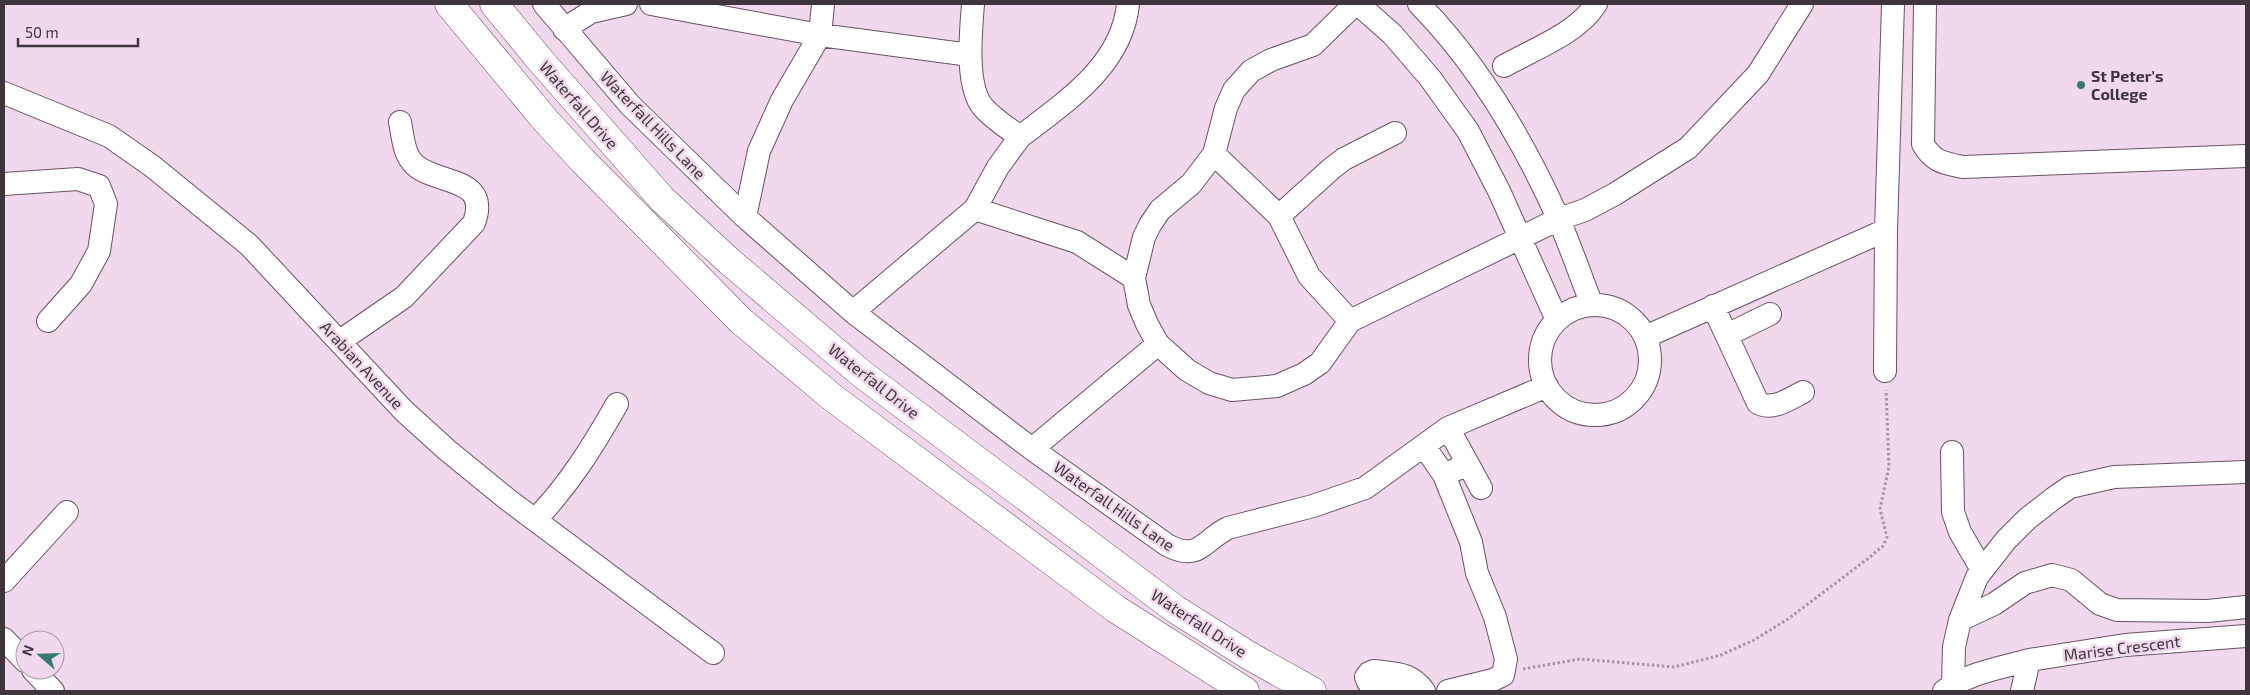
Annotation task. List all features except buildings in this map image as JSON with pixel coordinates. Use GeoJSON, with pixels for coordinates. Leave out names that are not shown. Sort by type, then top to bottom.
{"type":"FeatureCollection","features":[{"type":"Feature","properties":{"kind":"main road","name":"Waterfall Drive"},"geometry":{"type":"LineString","coordinates":[[449,4],[546,121],[741,321],[833,398],[1116,609],[1245,691]]}},
{"type":"Feature","properties":{"kind":"main road","name":"Waterfall Drive"},"geometry":{"type":"LineString","coordinates":[[494,4],[540,60],[662,199],[729,262],[862,374],[1175,609],[1248,655],[1312,691]]}},
{"type":"Feature","properties":{"kind":"street","name":"Waterfall Hills Lane"},"geometry":{"type":"LineString","coordinates":[[544,4],[630,105],[745,218],[852,312],[1032,449],[1166,545],[1178,551],[1189,553],[1200,550],[1218,533],[1228,528],[1320,504],[1365,488],[1448,428],[1546,386]]}},
{"type":"Feature","properties":{"kind":"street"},"geometry":{"type":"LineString","coordinates":[[564,29],[591,12],[626,4]]}},
{"type":"Feature","properties":{"kind":"street"},"geometry":{"type":"LineString","coordinates":[[651,4],[820,35],[970,55]]}},
{"type":"Feature","properties":{"kind":"street"},"geometry":{"type":"LineString","coordinates":[[745,218],[759,151],[782,100],[820,35],[823,4]]}},
{"type":"Feature","properties":{"kind":"street"},"geometry":{"type":"LineString","coordinates":[[973,4],[970,55],[979,101],[984,108],[1020,137]]}},
{"type":"Feature","properties":{"kind":"street"},"geometry":{"type":"LineString","coordinates":[[852,312],[975,208],[998,167],[1020,137],[1089,82],[1107,59],[1124,30],[1128,4]]}},
{"type":"Feature","properties":{"kind":"street"},"geometry":{"type":"LineString","coordinates":[[1557,320],[1520,239],[1499,192],[1468,130],[1430,78],[1392,34],[1356,4],[1313,45],[1271,60],[1251,71],[1234,90],[1226,108],[1214,154],[1191,184],[1160,210],[1150,225],[1144,237],[1134,278],[1140,305],[1147,324],[1158,344],[1171,358],[1209,384],[1232,390],[1250,390],[1277,386],[1304,374],[1320,363],[1350,321],[1520,239],[1559,220],[1585,210],[1615,194],[1688,148],[1758,74],[1802,4]]}},
{"type":"Feature","properties":{"kind":"street"},"geometry":{"type":"LineString","coordinates":[[1419,4],[1455,43],[1487,88],[1518,138],[1559,220],[1592,305]]}},
{"type":"Feature","properties":{"kind":"street"},"geometry":{"type":"LineString","coordinates":[[1504,66],[1572,29],[1583,21],[1596,4]]}},
{"type":"Feature","properties":{"kind":"street"},"geometry":{"type":"LineString","coordinates":[[1885,371],[1886,230],[1893,4]]}},
{"type":"Feature","properties":{"kind":"street"},"geometry":{"type":"LineString","coordinates":[[1925,4],[1923,144],[1928,154],[1942,163],[1963,167],[2246,156]]}},
{"type":"Feature","properties":{"kind":"street","name":"Arabian Avenue"},"geometry":{"type":"LineString","coordinates":[[4,93],[109,136],[152,166],[249,245],[422,427],[535,520],[714,653]]}},
{"type":"Feature","properties":{"kind":"street"},"geometry":{"type":"LineString","coordinates":[[340,341],[404,297],[474,223],[479,210],[477,198],[459,183],[422,170],[414,164],[406,153],[400,122]]}},
{"type":"Feature","properties":{"kind":"street"},"geometry":{"type":"LineString","coordinates":[[1279,216],[1330,169],[1344,159],[1395,133]]}},
{"type":"Feature","properties":{"kind":"street"},"geometry":{"type":"LineString","coordinates":[[1214,154],[1279,216],[1309,276],[1350,321]]}},
{"type":"Feature","properties":{"kind":"street"},"geometry":{"type":"LineString","coordinates":[[4,184],[78,179],[99,186],[106,204],[99,251],[81,284],[48,321]]}},
{"type":"Feature","properties":{"kind":"street"},"geometry":{"type":"LineString","coordinates":[[975,208],[1077,242],[1134,278]]}},
{"type":"Feature","properties":{"kind":"street"},"geometry":{"type":"LineString","coordinates":[[1645,336],[1886,230]]}},
{"type":"Feature","properties":{"kind":"street"},"geometry":{"type":"LineString","coordinates":[[1592,305],[1612,307],[1629,316],[1643,331],[1650,349],[1650,369],[1644,388],[1631,403],[1614,413],[1595,416],[1575,412],[1558,402],[1546,386],[1542,373],[1541,352],[1548,331],[1557,320],[1573,309],[1592,305]]}},
{"type":"Feature","properties":{"kind":"street"},"geometry":{"type":"LineString","coordinates":[[1713,306],[1758,402],[1764,406],[1772,406],[1803,392]]}},
{"type":"Feature","properties":{"kind":"street"},"geometry":{"type":"LineString","coordinates":[[1727,335],[1770,314]]}},
{"type":"Feature","properties":{"kind":"street"},"geometry":{"type":"LineString","coordinates":[[1032,449],[1158,344]]}},
{"type":"Feature","properties":{"kind":"street"},"geometry":{"type":"LineString","coordinates":[[535,520],[556,499],[589,453],[617,404]]}},
{"type":"Feature","properties":{"kind":"street"},"geometry":{"type":"LineString","coordinates":[[1448,428],[1481,488]]}},
{"type":"Feature","properties":{"kind":"street"},"geometry":{"type":"LineString","coordinates":[[1424,446],[1444,476],[1471,542],[1477,572],[1495,616],[1506,659],[1503,675],[1494,680],[1448,691]]}},
{"type":"Feature","properties":{"kind":"street"},"geometry":{"type":"LineString","coordinates":[[1952,452],[1953,512],[1960,532],[1982,570]]}},
{"type":"Feature","properties":{"kind":"street"},"geometry":{"type":"LineString","coordinates":[[1444,476],[1468,464]]}},
{"type":"Feature","properties":{"kind":"street"},"geometry":{"type":"LineString","coordinates":[[1948,687],[1960,620],[1982,570],[2026,519],[2070,487],[2114,478],[2246,472]]}},
{"type":"Feature","properties":{"kind":"street"},"geometry":{"type":"LineString","coordinates":[[4,581],[67,512]]}},
{"type":"Feature","properties":{"kind":"street"},"geometry":{"type":"LineString","coordinates":[[1960,620],[1994,604],[2025,583],[2052,575],[2071,580],[2100,604],[2117,610],[2208,611],[2246,607]]}},
{"type":"Feature","properties":{"kind":"street","name":"Marise Crescent"},"geometry":{"type":"LineString","coordinates":[[1948,687],[1970,676],[2029,660],[2124,645],[2246,636]]}},
{"type":"Feature","properties":{"kind":"street"},"geometry":{"type":"LineString","coordinates":[[4,639],[15,651]]}},
{"type":"Feature","properties":{"kind":"street"},"geometry":{"type":"LineString","coordinates":[[2022,691],[2029,660]]}},
{"type":"Feature","properties":{"kind":"street"},"geometry":{"type":"LineString","coordinates":[[1413,691],[1377,686],[1368,682],[1366,677],[1368,673],[1374,671],[1408,676],[1417,682],[1424,691]]}},
{"type":"Feature","properties":{"kind":"street"},"geometry":{"type":"LineString","coordinates":[[43,680],[53,691]]}},
{"type":"Feature","properties":{"kind":"path"},"geometry":{"type":"LineString","coordinates":[[1505,670],[1528,669],[1580,659],[1674,668],[1721,655],[1754,640],[1788,619],[1870,557],[1883,546],[1887,537],[1880,509],[1889,467],[1885,371]]}},
{"type":"Feature","properties":{"kind":"place","name":"St Peter's College"},"geometry":{"type":"Point","coordinates":[2081,85]}}]}
